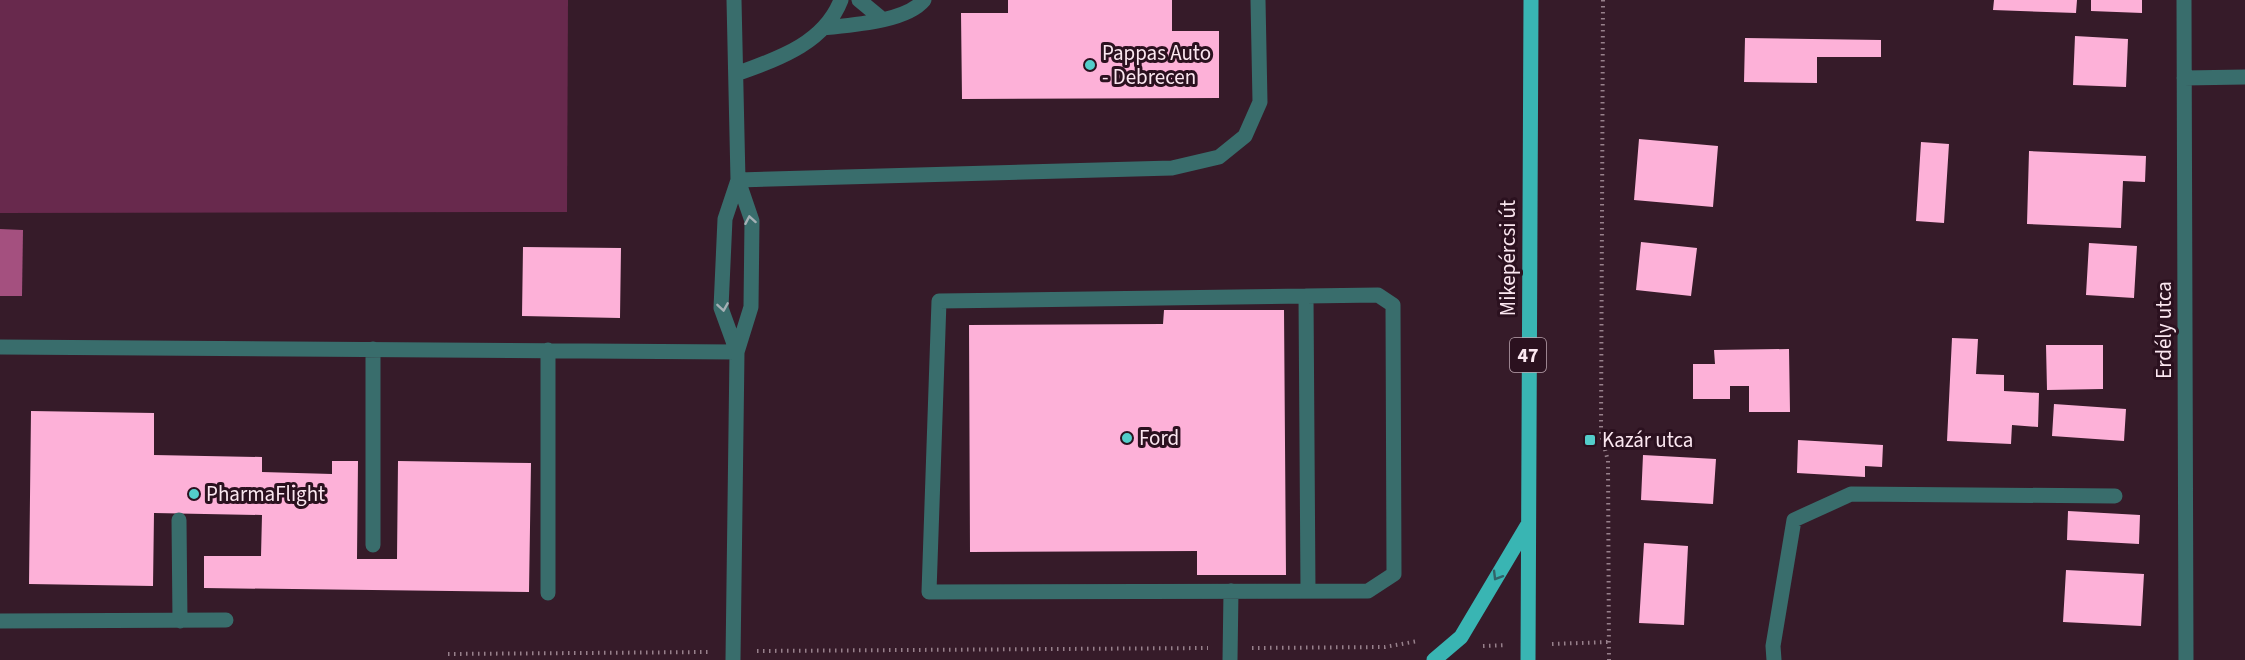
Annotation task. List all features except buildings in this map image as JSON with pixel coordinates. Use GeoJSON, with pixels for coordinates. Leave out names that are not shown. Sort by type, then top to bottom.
{"type":"FeatureCollection","features":[{"type":"Feature","properties":{"kind":"main road","name":"Mikepércsi út"},"geometry":{"type":"LineString","coordinates":[[1528,660],[1531,0]]}},
{"type":"Feature","properties":{"kind":"main road"},"geometry":{"type":"LineString","coordinates":[[1434,660],[1461,637],[1527,526]]}},
{"type":"Feature","properties":{"kind":"street"},"geometry":{"type":"LineString","coordinates":[[733,656],[737,352],[751,307],[752,221],[738,180],[734,0]]}},
{"type":"Feature","properties":{"kind":"street"},"geometry":{"type":"LineString","coordinates":[[736,74],[781,58],[807,43],[824,28],[842,0]]}},
{"type":"Feature","properties":{"kind":"street"},"geometry":{"type":"LineString","coordinates":[[859,0],[882,19]]}},
{"type":"Feature","properties":{"kind":"street"},"geometry":{"type":"LineString","coordinates":[[824,28],[902,14],[924,0]]}},
{"type":"Feature","properties":{"kind":"street"},"geometry":{"type":"LineString","coordinates":[[738,180],[1172,168],[1219,157],[1245,136],[1260,102],[1258,0]]}},
{"type":"Feature","properties":{"kind":"street","name":"Erdély utca"},"geometry":{"type":"LineString","coordinates":[[2184,0],[2186,660]]}},
{"type":"Feature","properties":{"kind":"street"},"geometry":{"type":"LineString","coordinates":[[2184,78],[2245,77]]}},
{"type":"Feature","properties":{"kind":"street"},"geometry":{"type":"LineString","coordinates":[[737,352],[721,308],[726,219],[738,180]]}},
{"type":"Feature","properties":{"kind":"street"},"geometry":{"type":"LineString","coordinates":[[1378,295],[1393,305],[1394,574],[1368,591],[929,592],[939,301],[1306,296],[1378,295]]}},
{"type":"Feature","properties":{"kind":"street"},"geometry":{"type":"LineString","coordinates":[[1306,296],[1308,591]]}},
{"type":"Feature","properties":{"kind":"street"},"geometry":{"type":"LineString","coordinates":[[0,347],[737,352]]}},
{"type":"Feature","properties":{"kind":"street"},"geometry":{"type":"LineString","coordinates":[[373,349],[373,545]]}},
{"type":"Feature","properties":{"kind":"street"},"geometry":{"type":"LineString","coordinates":[[548,350],[548,593]]}},
{"type":"Feature","properties":{"kind":"street"},"geometry":{"type":"LineString","coordinates":[[1774,660],[1773,646],[1794,520],[1851,494],[2115,496]]}},
{"type":"Feature","properties":{"kind":"street"},"geometry":{"type":"LineString","coordinates":[[179,520],[180,621]]}},
{"type":"Feature","properties":{"kind":"street"},"geometry":{"type":"LineString","coordinates":[[1230,654],[1231,591]]}},
{"type":"Feature","properties":{"kind":"street"},"geometry":{"type":"LineString","coordinates":[[0,621],[226,620]]}},
{"type":"Feature","properties":{"kind":"path"},"geometry":{"type":"LineString","coordinates":[[1603,0],[1601,434],[1608,460],[1609,660]]}},
{"type":"Feature","properties":{"kind":"path"},"geometry":{"type":"LineString","coordinates":[[448,654],[733,656],[1230,654],[1385,647],[1417,642],[1427,636]]}},
{"type":"Feature","properties":{"kind":"shaded area"},"geometry":{"type":"Polygon","coordinates":[[[0,0],[568,0],[567,212],[0,213],[0,0]]]}},
{"type":"Feature","properties":{"kind":"shaded area"},"geometry":{"type":"Polygon","coordinates":[[[0,229],[23,230],[22,296],[0,296],[0,229]]]}},
{"type":"Feature","properties":{"kind":"place","name":"Pappas Auto - Debrecen"},"geometry":{"type":"Point","coordinates":[1090,65]}},
{"type":"Feature","properties":{"kind":"place","name":"Ford"},"geometry":{"type":"Point","coordinates":[1127,438]}},
{"type":"Feature","properties":{"kind":"place","name":"Kazár utca"},"geometry":{"type":"Point","coordinates":[1590,440]}},
{"type":"Feature","properties":{"kind":"place","name":"PharmaFlight"},"geometry":{"type":"Point","coordinates":[194,494]}}]}
